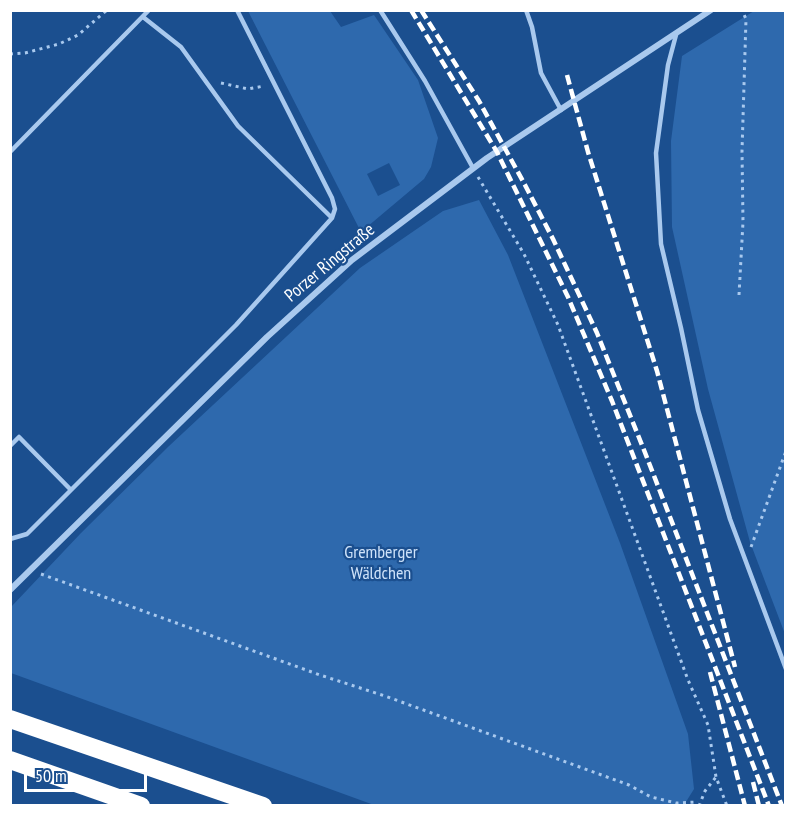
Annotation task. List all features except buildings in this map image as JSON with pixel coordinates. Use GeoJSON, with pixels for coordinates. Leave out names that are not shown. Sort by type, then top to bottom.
{"type":"FeatureCollection","features":[{"type":"Feature","properties":{"kind":"highway"},"geometry":{"type":"LineString","coordinates":[[10,719],[263,806]]}},
{"type":"Feature","properties":{"kind":"highway"},"geometry":{"type":"LineString","coordinates":[[10,760],[141,806]]}},
{"type":"Feature","properties":{"kind":"street","name":"Porzer Ringstraße"},"geometry":{"type":"LineString","coordinates":[[10,590],[267,337],[352,260],[473,168],[711,10]]}},
{"type":"Feature","properties":{"kind":"lane"},"geometry":{"type":"LineString","coordinates":[[10,152],[149,10]]}},
{"type":"Feature","properties":{"kind":"lane"},"geometry":{"type":"LineString","coordinates":[[10,539],[27,534],[236,325],[332,218],[335,208],[332,198],[237,10]]}},
{"type":"Feature","properties":{"kind":"lane"},"geometry":{"type":"LineString","coordinates":[[380,10],[425,81],[473,168]]}},
{"type":"Feature","properties":{"kind":"lane"},"geometry":{"type":"LineString","coordinates":[[526,10],[532,27],[541,73],[561,110]]}},
{"type":"Feature","properties":{"kind":"lane"},"geometry":{"type":"LineString","coordinates":[[144,16],[181,47],[238,126],[332,218]]}},
{"type":"Feature","properties":{"kind":"lane"},"geometry":{"type":"LineString","coordinates":[[676,34],[668,65],[656,153],[661,244],[698,410],[730,519],[786,669]]}},
{"type":"Feature","properties":{"kind":"lane"},"geometry":{"type":"LineString","coordinates":[[10,446],[19,437],[71,490]]}},
{"type":"Feature","properties":{"kind":"path"},"geometry":{"type":"LineString","coordinates":[[10,54],[25,53],[59,44],[78,35],[107,10]]}},
{"type":"Feature","properties":{"kind":"path"},"geometry":{"type":"LineString","coordinates":[[740,295],[746,19],[742,10]]}},
{"type":"Feature","properties":{"kind":"path"},"geometry":{"type":"LineString","coordinates":[[202,77],[232,87],[249,89],[274,84]]}},
{"type":"Feature","properties":{"kind":"path"},"geometry":{"type":"LineString","coordinates":[[473,168],[524,254],[558,325],[684,670],[708,725],[716,777],[727,806]]}},
{"type":"Feature","properties":{"kind":"path"},"geometry":{"type":"LineString","coordinates":[[746,560],[786,451]]}},
{"type":"Feature","properties":{"kind":"path"},"geometry":{"type":"LineString","coordinates":[[31,571],[320,675],[385,696],[629,785],[651,797],[676,803],[698,804],[716,777]]}},
{"type":"Feature","properties":{"kind":"green space"},"geometry":{"type":"Polygon","coordinates":[[[248,11],[330,11],[341,27],[374,15],[418,80],[438,138],[431,167],[424,179],[361,232],[248,11]],[[389,163],[367,174],[378,196],[400,185],[389,163]]]}},
{"type":"Feature","properties":{"kind":"green space"},"geometry":{"type":"Polygon","coordinates":[[[754,11],[785,11],[785,634],[750,542],[708,389],[672,227],[671,141],[682,56],[754,11]]]}},
{"type":"Feature","properties":{"kind":"green space","name":"Gremberger Wäldchen"},"geometry":{"type":"Polygon","coordinates":[[[479,200],[508,255],[620,543],[688,734],[694,789],[684,805],[374,805],[11,673],[11,607],[81,533],[169,446],[360,268],[443,211],[479,200]]]}},
{"type":"Feature","properties":{"kind":"railway"},"geometry":{"type":"LineString","coordinates":[[411,10],[497,152],[568,297],[612,401],[769,806]]}},
{"type":"Feature","properties":{"kind":"railway"},"geometry":{"type":"LineString","coordinates":[[421,10],[479,101],[525,185],[597,333],[782,806]]}},
{"type":"Feature","properties":{"kind":"railway"},"geometry":{"type":"LineString","coordinates":[[567,75],[588,152],[657,371],[735,667]]}},
{"type":"Feature","properties":{"kind":"railway"},"geometry":{"type":"LineString","coordinates":[[710,672],[745,806]]}},
{"type":"Feature","properties":{"kind":"railway"},"geometry":{"type":"LineString","coordinates":[[753,782],[759,806]]}}]}
